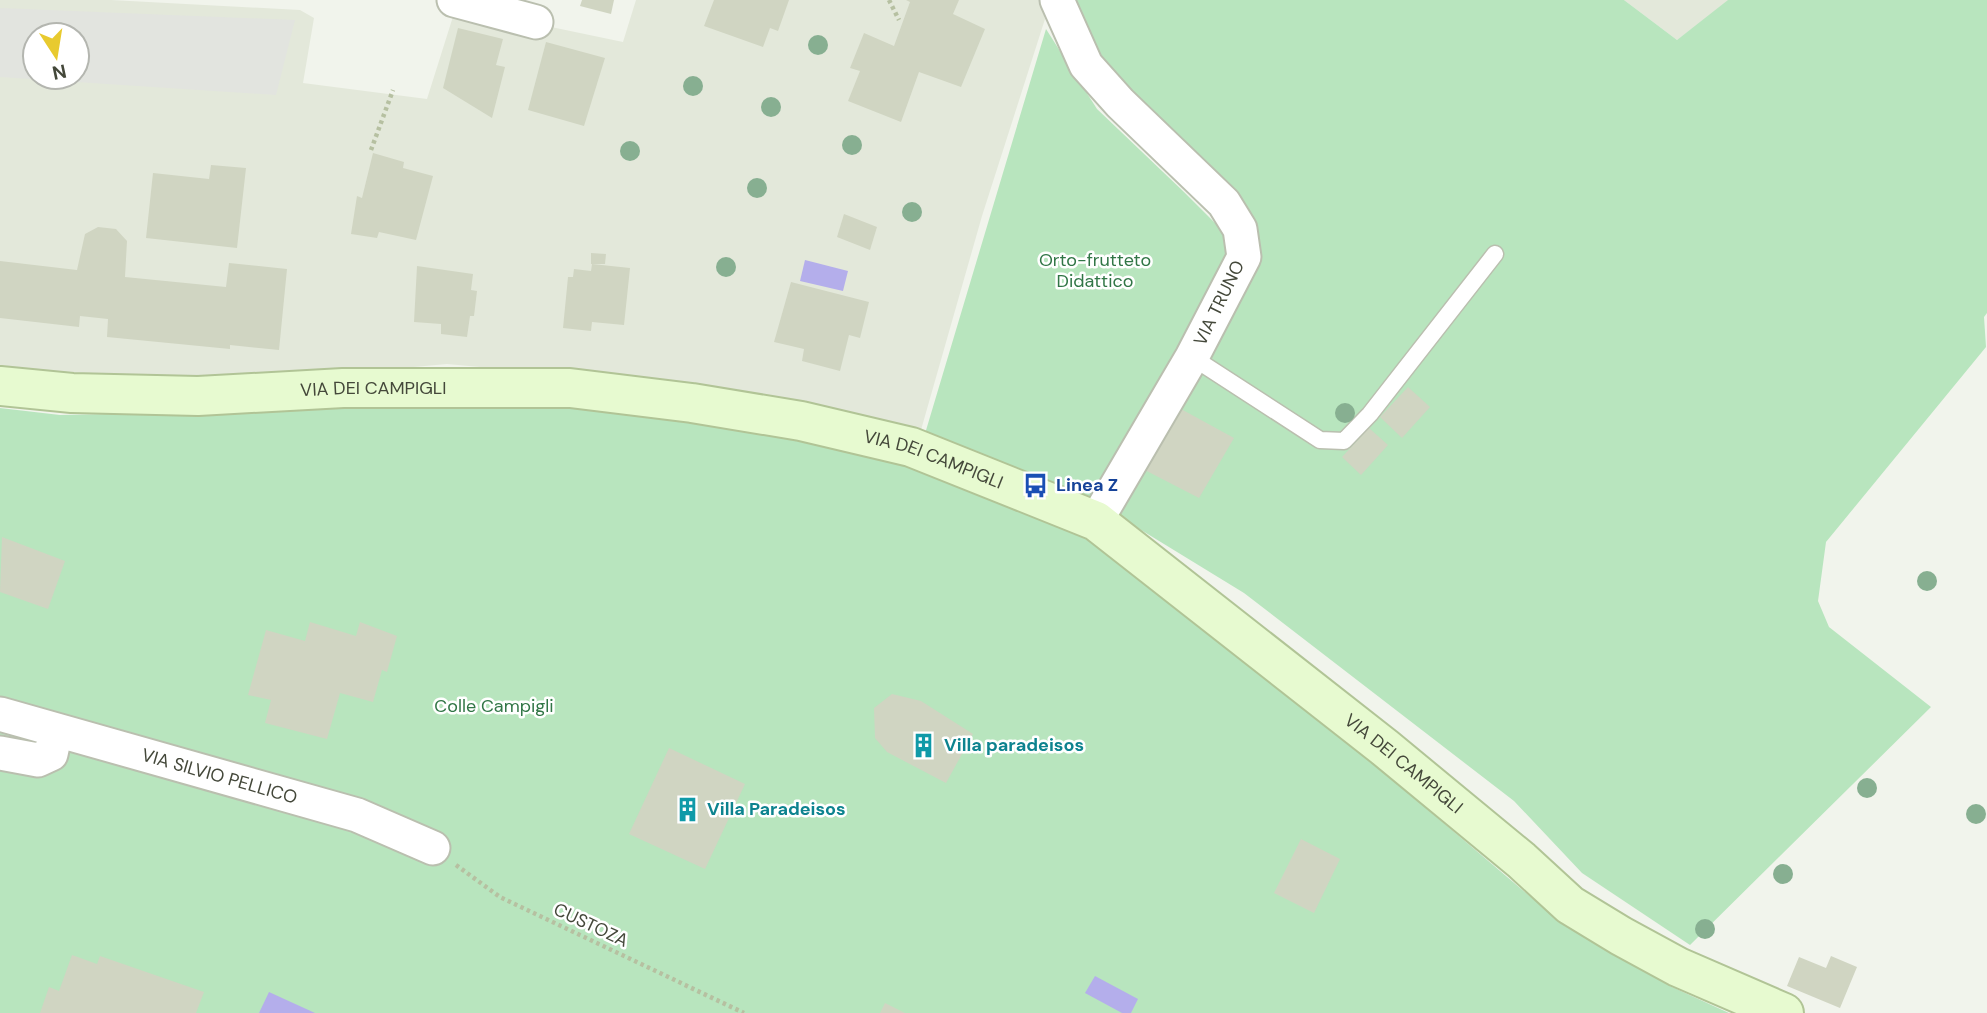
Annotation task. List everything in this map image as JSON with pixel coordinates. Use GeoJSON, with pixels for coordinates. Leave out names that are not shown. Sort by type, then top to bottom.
{"type":"FeatureCollection","features":[{"type":"Feature","properties":{"kind":"street"},"geometry":{"type":"LineString","coordinates":[[454,0],[537,22]]}},
{"type":"Feature","properties":{"kind":"street","name":"VIA TRUNO"},"geometry":{"type":"LineString","coordinates":[[1057,0],[1086,65],[1120,103],[1224,204],[1240,229],[1244,257],[1192,357],[1096,521]]}},
{"type":"Feature","properties":{"kind":"street","name":"VIA DEI CAMPIGLI"},"geometry":{"type":"LineString","coordinates":[[0,386],[72,393],[198,396],[344,388],[558,388],[679,401],[801,421],[911,447],[1096,521],[1384,747],[1521,860],[1570,905],[1678,967],[1784,1013]]}},
{"type":"Feature","properties":{"kind":"street","name":"VIA SILVIO PELLICO"},"geometry":{"type":"LineString","coordinates":[[0,714],[357,815],[433,848]]}},
{"type":"Feature","properties":{"kind":"street"},"geometry":{"type":"LineString","coordinates":[[0,753],[38,760],[51,754],[56,731]]}},
{"type":"Feature","properties":{"kind":"lane"},"geometry":{"type":"LineString","coordinates":[[1192,357],[1320,440],[1344,441],[1370,414],[1495,254]]}},
{"type":"Feature","properties":{"kind":"path"},"geometry":{"type":"LineString","coordinates":[[888,0],[899,20]]}},
{"type":"Feature","properties":{"kind":"path"},"geometry":{"type":"LineString","coordinates":[[371,150],[393,90]]}},
{"type":"Feature","properties":{"kind":"path","name":"CUSTOZA"},"geometry":{"type":"LineString","coordinates":[[433,848],[500,897],[744,1013]]}},
{"type":"Feature","properties":{"kind":"shaded area"},"geometry":{"type":"Polygon","coordinates":[[[0,0],[111,0],[300,10],[314,18],[303,83],[427,99],[456,7],[623,42],[636,0],[1040,0],[1045,19],[982,216],[921,430],[697,387],[447,364],[293,378],[125,382],[0,365],[0,0]]]}},
{"type":"Feature","properties":{"kind":"shaded area"},"geometry":{"type":"Polygon","coordinates":[[[1624,0],[1731,0],[1677,40],[1624,0]]]}},
{"type":"Feature","properties":{"kind":"shaded area"},"geometry":{"type":"Polygon","coordinates":[[[0,8],[295,20],[276,95],[91,83],[91,21],[21,21],[21,78],[0,77],[0,8]]]}},
{"type":"Feature","properties":{"kind":"shaded area"},"geometry":{"type":"Polygon","coordinates":[[[805,260],[848,271],[843,291],[800,281],[805,260]]]}},
{"type":"Feature","properties":{"kind":"shaded area"},"geometry":{"type":"Polygon","coordinates":[[[1095,976],[1138,999],[1131,1013],[1122,1013],[1085,993],[1095,976]]]}},
{"type":"Feature","properties":{"kind":"shaded area"},"geometry":{"type":"Polygon","coordinates":[[[269,992],[315,1013],[259,1013],[269,992]]]}},
{"type":"Feature","properties":{"kind":"green space"},"geometry":{"type":"Polygon","coordinates":[[[1070,0],[1624,0],[1677,40],[1728,0],[1987,0],[1986,347],[1826,542],[1818,601],[1829,627],[1931,707],[1690,945],[1582,873],[1514,801],[1244,593],[1115,514],[1255,251],[1135,106],[1089,43],[1070,0]]]}},
{"type":"Feature","properties":{"kind":"green space","name":"Orto-frutteto Didattico"},"geometry":{"type":"Polygon","coordinates":[[[1046,29],[1097,109],[1221,229],[1231,263],[1101,510],[924,437],[1046,29]]]}},
{"type":"Feature","properties":{"kind":"green space","name":"Colle Campigli"},"geometry":{"type":"Polygon","coordinates":[[[566,398],[908,455],[1102,533],[1565,926],[1672,987],[1729,1013],[0,1013],[0,408],[60,415],[566,398]]]}},
{"type":"Feature","properties":{"kind":"building"},"geometry":{"type":"Polygon","coordinates":[[[582,0],[614,0],[611,14],[580,6],[582,0]]]}},
{"type":"Feature","properties":{"kind":"building"},"geometry":{"type":"Polygon","coordinates":[[[714,0],[789,0],[778,31],[770,28],[763,47],[704,26],[714,0]]]}},
{"type":"Feature","properties":{"kind":"building"},"geometry":{"type":"Polygon","coordinates":[[[906,0],[959,0],[953,14],[985,29],[961,87],[919,72],[901,122],[848,101],[860,71],[850,68],[864,33],[894,46],[910,2],[906,0]]]}},
{"type":"Feature","properties":{"kind":"building"},"geometry":{"type":"Polygon","coordinates":[[[458,28],[503,39],[496,65],[505,67],[492,118],[443,88],[458,28]]]}},
{"type":"Feature","properties":{"kind":"building"},"geometry":{"type":"Polygon","coordinates":[[[546,42],[605,58],[584,126],[528,110],[546,42]]]}},
{"type":"Feature","properties":{"kind":"building"},"geometry":{"type":"Polygon","coordinates":[[[373,153],[404,162],[403,168],[433,176],[416,240],[379,232],[377,238],[351,234],[357,196],[362,198],[373,153]]]}},
{"type":"Feature","properties":{"kind":"building"},"geometry":{"type":"Polygon","coordinates":[[[211,165],[246,168],[237,248],[146,238],[153,173],[209,179],[211,165]]]}},
{"type":"Feature","properties":{"kind":"building"},"geometry":{"type":"Polygon","coordinates":[[[844,214],[877,227],[870,250],[837,237],[844,214]]]}},
{"type":"Feature","properties":{"kind":"building"},"geometry":{"type":"Polygon","coordinates":[[[98,227],[116,229],[127,241],[125,277],[226,287],[229,263],[287,269],[279,350],[230,345],[230,349],[107,337],[108,319],[80,316],[79,327],[0,318],[0,261],[77,270],[85,234],[98,227]]]}},
{"type":"Feature","properties":{"kind":"building"},"geometry":{"type":"Polygon","coordinates":[[[591,253],[606,254],[605,264],[591,264],[591,253]]]}},
{"type":"Feature","properties":{"kind":"building"},"geometry":{"type":"Polygon","coordinates":[[[592,264],[630,268],[624,325],[592,322],[591,331],[563,328],[568,277],[573,277],[574,269],[591,271],[592,264]]]}},
{"type":"Feature","properties":{"kind":"building"},"geometry":{"type":"Polygon","coordinates":[[[417,266],[473,274],[471,290],[477,291],[474,316],[470,316],[467,337],[441,334],[441,324],[414,322],[417,266]]]}},
{"type":"Feature","properties":{"kind":"building"},"geometry":{"type":"Polygon","coordinates":[[[791,282],[869,302],[860,338],[849,335],[840,371],[802,361],[804,349],[774,342],[791,282]]]}},
{"type":"Feature","properties":{"kind":"building"},"geometry":{"type":"Polygon","coordinates":[[[1408,387],[1430,407],[1402,438],[1380,417],[1408,387]]]}},
{"type":"Feature","properties":{"kind":"building"},"geometry":{"type":"Polygon","coordinates":[[[1170,403],[1234,438],[1199,498],[1137,466],[1170,403]]]}},
{"type":"Feature","properties":{"kind":"building"},"geometry":{"type":"Polygon","coordinates":[[[1369,428],[1388,445],[1361,475],[1342,457],[1369,428]]]}},
{"type":"Feature","properties":{"kind":"building"},"geometry":{"type":"Polygon","coordinates":[[[2,537],[65,561],[48,609],[0,592],[2,537]]]}},
{"type":"Feature","properties":{"kind":"building"},"geometry":{"type":"Polygon","coordinates":[[[310,622],[356,636],[360,622],[397,636],[387,672],[382,670],[373,702],[340,693],[327,739],[265,723],[271,700],[248,695],[266,630],[305,641],[310,622]]]}},
{"type":"Feature","properties":{"kind":"building","name":"Villa paradeisos"},"geometry":{"type":"Polygon","coordinates":[[[892,694],[921,701],[973,734],[946,783],[887,752],[875,738],[874,708],[892,694]]]}},
{"type":"Feature","properties":{"kind":"building","name":"Villa Paradeisos"},"geometry":{"type":"Polygon","coordinates":[[[669,748],[745,784],[705,869],[629,834],[669,748]]]}},
{"type":"Feature","properties":{"kind":"building"},"geometry":{"type":"Polygon","coordinates":[[[1301,839],[1340,859],[1314,913],[1274,893],[1301,839]]]}},
{"type":"Feature","properties":{"kind":"building"},"geometry":{"type":"Polygon","coordinates":[[[72,955],[97,964],[100,956],[204,992],[196,1013],[40,1013],[49,987],[59,991],[72,955]]]}},
{"type":"Feature","properties":{"kind":"building"},"geometry":{"type":"Polygon","coordinates":[[[1831,956],[1857,967],[1840,1008],[1787,986],[1799,957],[1826,968],[1831,956]]]}},
{"type":"Feature","properties":{"kind":"building"},"geometry":{"type":"Polygon","coordinates":[[[885,1003],[905,1013],[880,1013],[885,1003]]]}},
{"type":"Feature","properties":{"kind":"place","name":"Linea Z"},"geometry":{"type":"Point","coordinates":[1036,485]}},
{"type":"Feature","properties":{"kind":"place","name":"Villa paradeisos"},"geometry":{"type":"Point","coordinates":[924,745]}},
{"type":"Feature","properties":{"kind":"place","name":"Villa Paradeisos"},"geometry":{"type":"Point","coordinates":[687,809]}}]}
